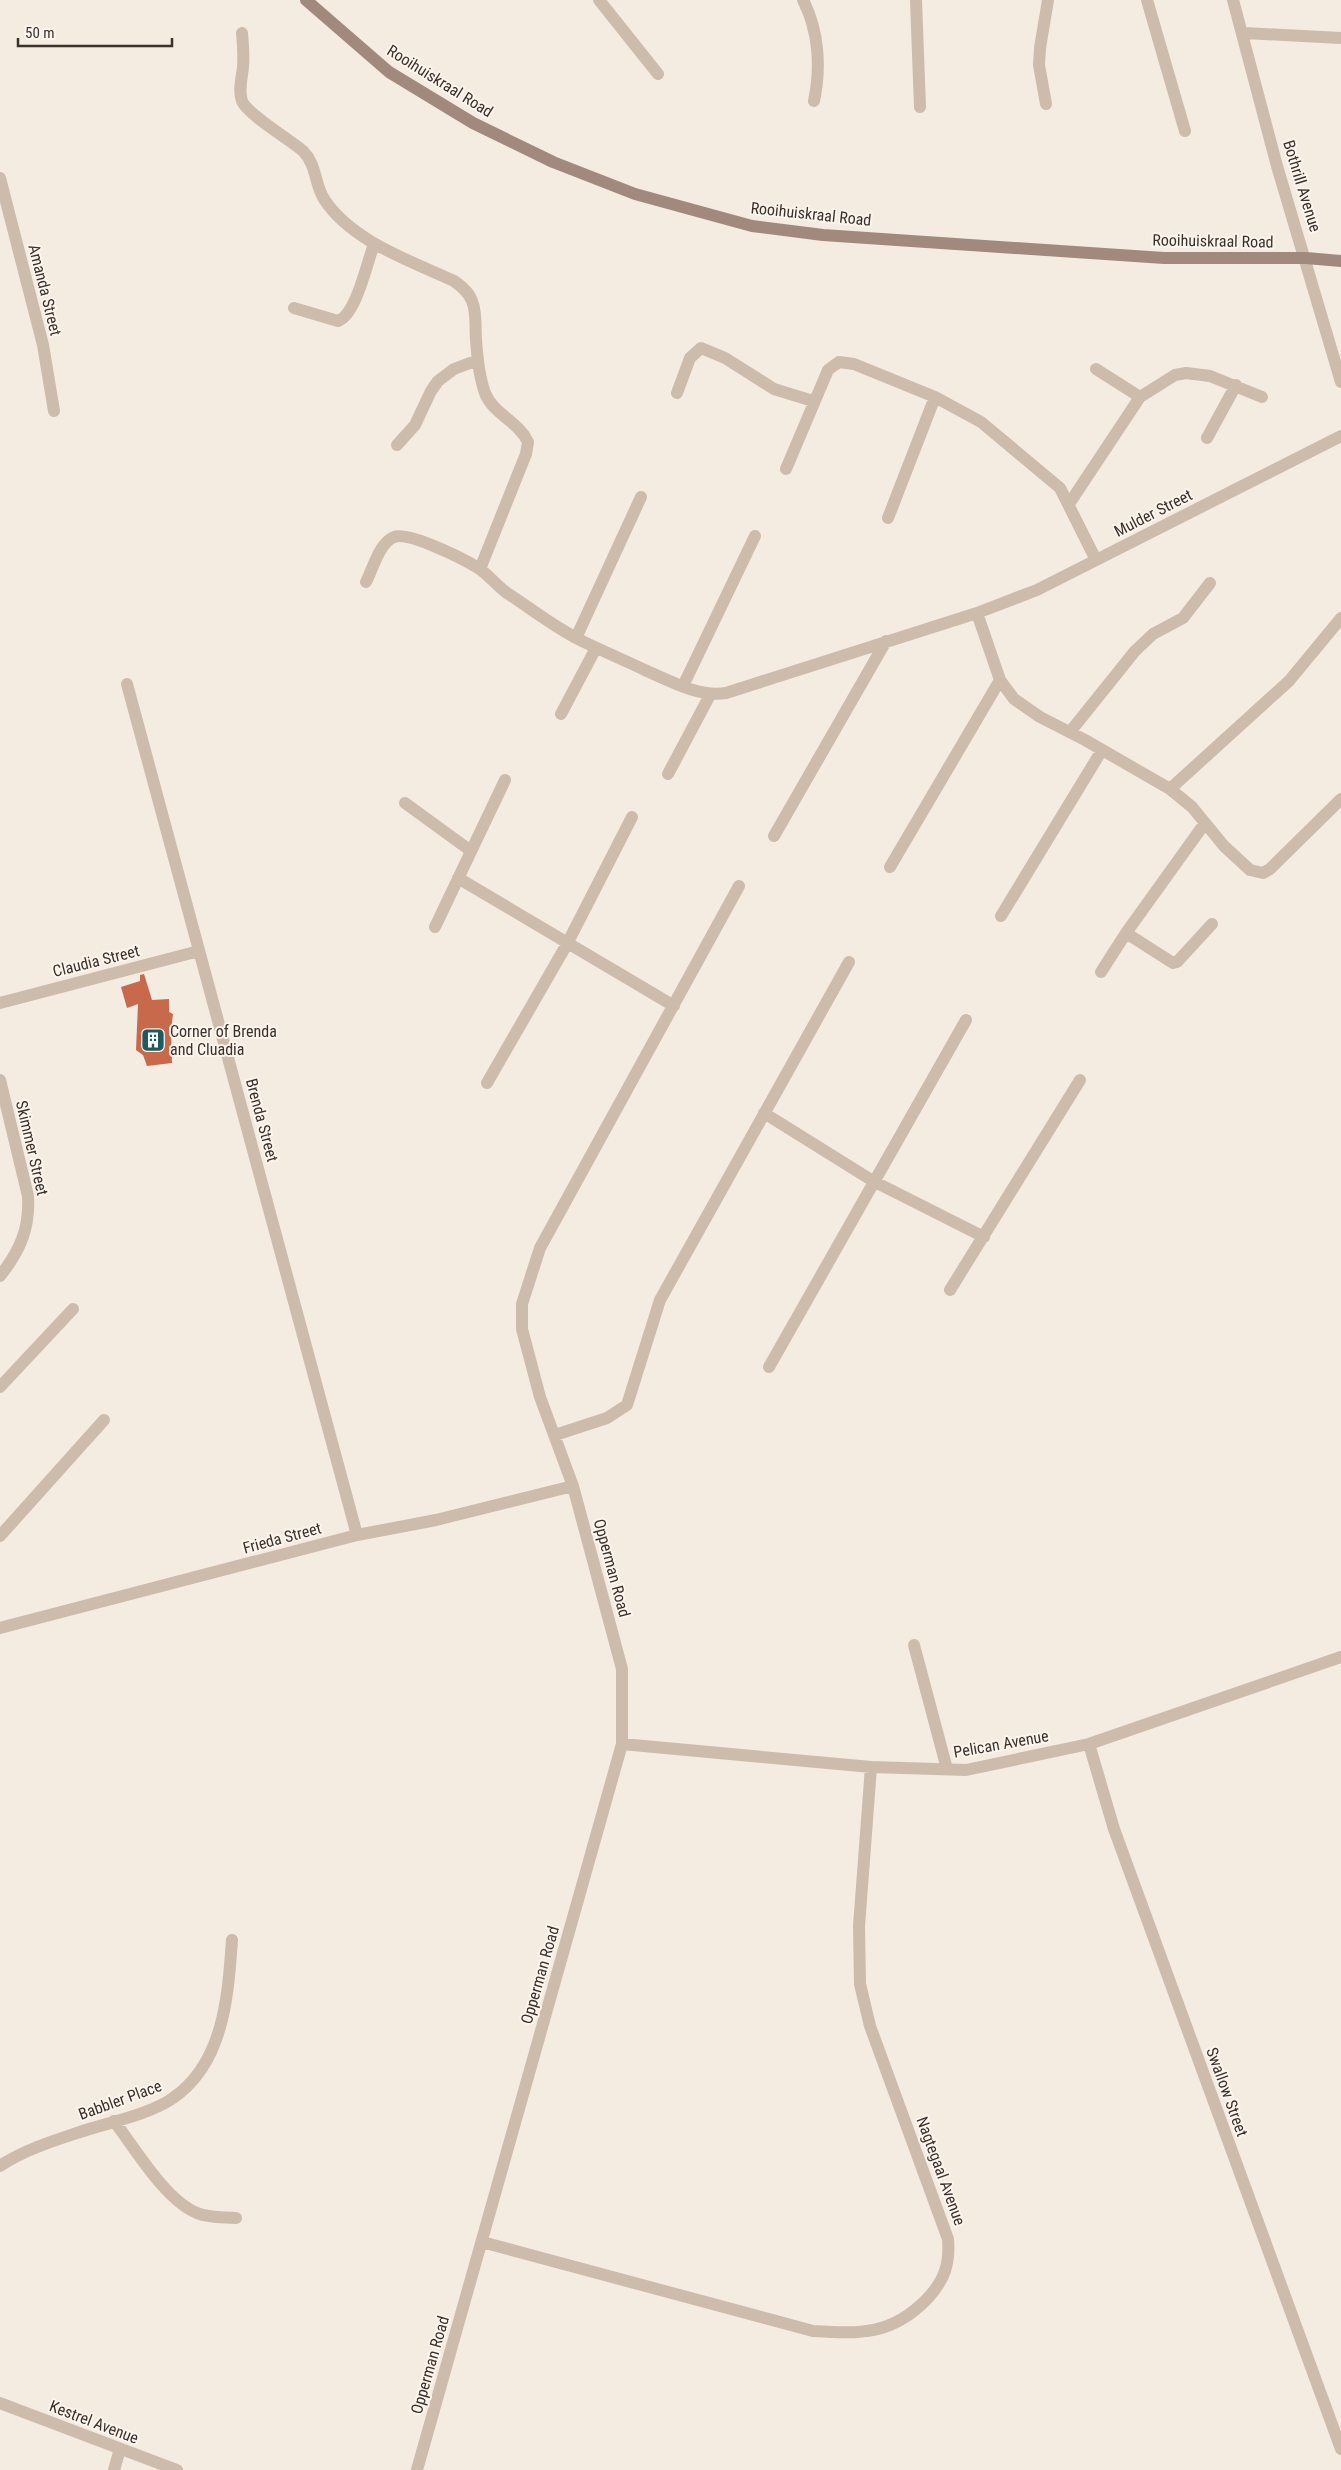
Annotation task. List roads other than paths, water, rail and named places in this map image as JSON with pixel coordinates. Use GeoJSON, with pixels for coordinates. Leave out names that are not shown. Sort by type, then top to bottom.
{"type":"FeatureCollection","features":[{"type":"Feature","properties":{"kind":"main road","name":"Rooihuiskraal Road"},"geometry":{"type":"LineString","coordinates":[[306,0],[389,72],[473,123],[553,162],[635,194],[752,226],[822,234],[1164,258],[1306,258],[1341,262]]}},
{"type":"Feature","properties":{"kind":"street"},"geometry":{"type":"LineString","coordinates":[[599,0],[658,74]]}},
{"type":"Feature","properties":{"kind":"street"},"geometry":{"type":"LineString","coordinates":[[803,0],[810,19],[817,52],[818,79],[814,101]]}},
{"type":"Feature","properties":{"kind":"street"},"geometry":{"type":"LineString","coordinates":[[916,0],[920,108]]}},
{"type":"Feature","properties":{"kind":"street"},"geometry":{"type":"LineString","coordinates":[[1146,0],[1185,131]]}},
{"type":"Feature","properties":{"kind":"street","name":"Bothrill Avenue"},"geometry":{"type":"LineString","coordinates":[[1233,0],[1244,33],[1277,166],[1306,258],[1341,382]]}},
{"type":"Feature","properties":{"kind":"street"},"geometry":{"type":"LineString","coordinates":[[1046,104],[1039,65],[1040,48],[1051,1]]}},
{"type":"Feature","properties":{"kind":"street"},"geometry":{"type":"LineString","coordinates":[[242,33],[244,54],[240,83],[242,101],[247,110],[308,156],[325,200],[374,244],[454,281],[463,288],[472,300],[475,313],[478,360],[485,392],[490,402],[518,428],[528,442],[526,454],[480,569]]}},
{"type":"Feature","properties":{"kind":"street"},"geometry":{"type":"LineString","coordinates":[[1244,33],[1341,38]]}},
{"type":"Feature","properties":{"kind":"street","name":"Amanda Street"},"geometry":{"type":"LineString","coordinates":[[0,178],[43,345],[54,411]]}},
{"type":"Feature","properties":{"kind":"street"},"geometry":{"type":"LineString","coordinates":[[294,308],[338,321],[343,319],[353,304],[374,244]]}},
{"type":"Feature","properties":{"kind":"street"},"geometry":{"type":"LineString","coordinates":[[677,393],[690,358],[701,348],[725,358],[774,389],[813,401]]}},
{"type":"Feature","properties":{"kind":"street"},"geometry":{"type":"LineString","coordinates":[[397,445],[415,425],[431,390],[438,381],[454,369],[478,360]]}},
{"type":"Feature","properties":{"kind":"street"},"geometry":{"type":"LineString","coordinates":[[786,469],[813,401],[828,370],[839,362],[847,362],[880,373],[934,397],[981,422],[1060,488],[1096,560]]}},
{"type":"Feature","properties":{"kind":"street"},"geometry":{"type":"LineString","coordinates":[[1096,369],[1140,397]]}},
{"type":"Feature","properties":{"kind":"street"},"geometry":{"type":"LineString","coordinates":[[1069,504],[1140,397],[1175,375],[1186,373],[1210,376],[1262,397]]}},
{"type":"Feature","properties":{"kind":"street"},"geometry":{"type":"LineString","coordinates":[[1207,438],[1236,385]]}},
{"type":"Feature","properties":{"kind":"street"},"geometry":{"type":"LineString","coordinates":[[888,518],[934,397]]}},
{"type":"Feature","properties":{"kind":"street","name":"Mulder Street"},"geometry":{"type":"LineString","coordinates":[[710,695],[734,692],[976,613],[1037,590],[1341,436]]}},
{"type":"Feature","properties":{"kind":"street"},"geometry":{"type":"LineString","coordinates":[[576,638],[641,498]]}},
{"type":"Feature","properties":{"kind":"street"},"geometry":{"type":"LineString","coordinates":[[366,582],[382,549],[394,537],[401,536],[460,558],[480,569],[505,591],[576,638],[683,686],[710,695],[668,774]]}},
{"type":"Feature","properties":{"kind":"street"},"geometry":{"type":"LineString","coordinates":[[683,686],[755,536]]}},
{"type":"Feature","properties":{"kind":"street"},"geometry":{"type":"LineString","coordinates":[[1070,732],[1135,651],[1154,634],[1183,618],[1210,583]]}},
{"type":"Feature","properties":{"kind":"street"},"geometry":{"type":"LineString","coordinates":[[976,613],[1000,680],[1014,699],[1040,717],[1170,789],[1192,807],[1205,824],[1250,870],[1263,874],[1281,859],[1341,799]]}},
{"type":"Feature","properties":{"kind":"street"},"geometry":{"type":"LineString","coordinates":[[1170,789],[1289,681],[1341,618]]}},
{"type":"Feature","properties":{"kind":"street"},"geometry":{"type":"LineString","coordinates":[[774,836],[886,641]]}},
{"type":"Feature","properties":{"kind":"street"},"geometry":{"type":"LineString","coordinates":[[561,714],[596,648]]}},
{"type":"Feature","properties":{"kind":"street"},"geometry":{"type":"LineString","coordinates":[[890,867],[1000,680]]}},
{"type":"Feature","properties":{"kind":"street","name":"Brenda Street"},"geometry":{"type":"LineString","coordinates":[[127,684],[357,1535]]}},
{"type":"Feature","properties":{"kind":"street"},"geometry":{"type":"LineString","coordinates":[[1001,916],[1102,750]]}},
{"type":"Feature","properties":{"kind":"street"},"geometry":{"type":"LineString","coordinates":[[435,927],[505,780]]}},
{"type":"Feature","properties":{"kind":"street"},"geometry":{"type":"LineString","coordinates":[[405,803],[471,851]]}},
{"type":"Feature","properties":{"kind":"street"},"geometry":{"type":"LineString","coordinates":[[487,1084],[567,944],[632,817]]}},
{"type":"Feature","properties":{"kind":"street"},"geometry":{"type":"LineString","coordinates":[[1101,972],[1126,932],[1205,824]]}},
{"type":"Feature","properties":{"kind":"street"},"geometry":{"type":"LineString","coordinates":[[458,878],[674,1006]]}},
{"type":"Feature","properties":{"kind":"street","name":"Opperman Road"},"geometry":{"type":"LineString","coordinates":[[417,2470],[622,1744],[622,1669],[573,1486],[540,1397],[522,1329],[521,1313],[526,1286],[540,1248],[739,886]]}},
{"type":"Feature","properties":{"kind":"street"},"geometry":{"type":"LineString","coordinates":[[1126,932],[1173,962],[1177,962],[1212,924]]}},
{"type":"Feature","properties":{"kind":"street","name":"Claudia Street"},"geometry":{"type":"LineString","coordinates":[[0,1003],[199,951]]}},
{"type":"Feature","properties":{"kind":"street"},"geometry":{"type":"LineString","coordinates":[[555,1435],[607,1418],[627,1405],[660,1300],[849,962]]}},
{"type":"Feature","properties":{"kind":"street"},"geometry":{"type":"LineString","coordinates":[[769,1367],[966,1020]]}},
{"type":"Feature","properties":{"kind":"street","name":"Skimmer Street"},"geometry":{"type":"LineString","coordinates":[[0,1080],[28,1196],[29,1212],[22,1243],[0,1276]]}},
{"type":"Feature","properties":{"kind":"street"},"geometry":{"type":"LineString","coordinates":[[950,1290],[1080,1080]]}},
{"type":"Feature","properties":{"kind":"street"},"geometry":{"type":"LineString","coordinates":[[764,1113],[873,1181],[984,1237]]}},
{"type":"Feature","properties":{"kind":"street"},"geometry":{"type":"LineString","coordinates":[[0,1387],[73,1309]]}},
{"type":"Feature","properties":{"kind":"street"},"geometry":{"type":"LineString","coordinates":[[0,1536],[104,1420]]}},
{"type":"Feature","properties":{"kind":"street","name":"Frieda Street"},"geometry":{"type":"LineString","coordinates":[[0,1628],[357,1535],[436,1520],[573,1486]]}},
{"type":"Feature","properties":{"kind":"street"},"geometry":{"type":"LineString","coordinates":[[914,1646],[947,1769]]}},
{"type":"Feature","properties":{"kind":"street","name":"Pelican Avenue"},"geometry":{"type":"LineString","coordinates":[[622,1744],[871,1767],[966,1770],[1089,1744],[1341,1657]]}},
{"type":"Feature","properties":{"kind":"street","name":"Swallow Street"},"geometry":{"type":"LineString","coordinates":[[1089,1744],[1114,1829],[1341,2449]]}},
{"type":"Feature","properties":{"kind":"street","name":"Nagtegaal Avenue"},"geometry":{"type":"LineString","coordinates":[[482,2242],[813,2331],[856,2333],[886,2328],[911,2315],[936,2289],[947,2270],[948,2239],[870,2026],[860,1984],[858,1926],[871,1767]]}},
{"type":"Feature","properties":{"kind":"street","name":"Babbler Place"},"geometry":{"type":"LineString","coordinates":[[0,2166],[16,2156],[55,2140],[173,2099],[185,2088],[204,2064],[220,2030],[226,2006],[232,1940]]}},
{"type":"Feature","properties":{"kind":"street"},"geometry":{"type":"LineString","coordinates":[[114,2121],[163,2186],[178,2201],[200,2214],[236,2218]]}},
{"type":"Feature","properties":{"kind":"street","name":"Kestrel Avenue"},"geometry":{"type":"LineString","coordinates":[[0,2403],[177,2470]]}},
{"type":"Feature","properties":{"kind":"street"},"geometry":{"type":"LineString","coordinates":[[114,2470],[120,2449]]}},
{"type":"Feature","properties":{"kind":"place","name":"Corner of Brenda and Cluadia"},"geometry":{"type":"Point","coordinates":[153,1040]}}]}
